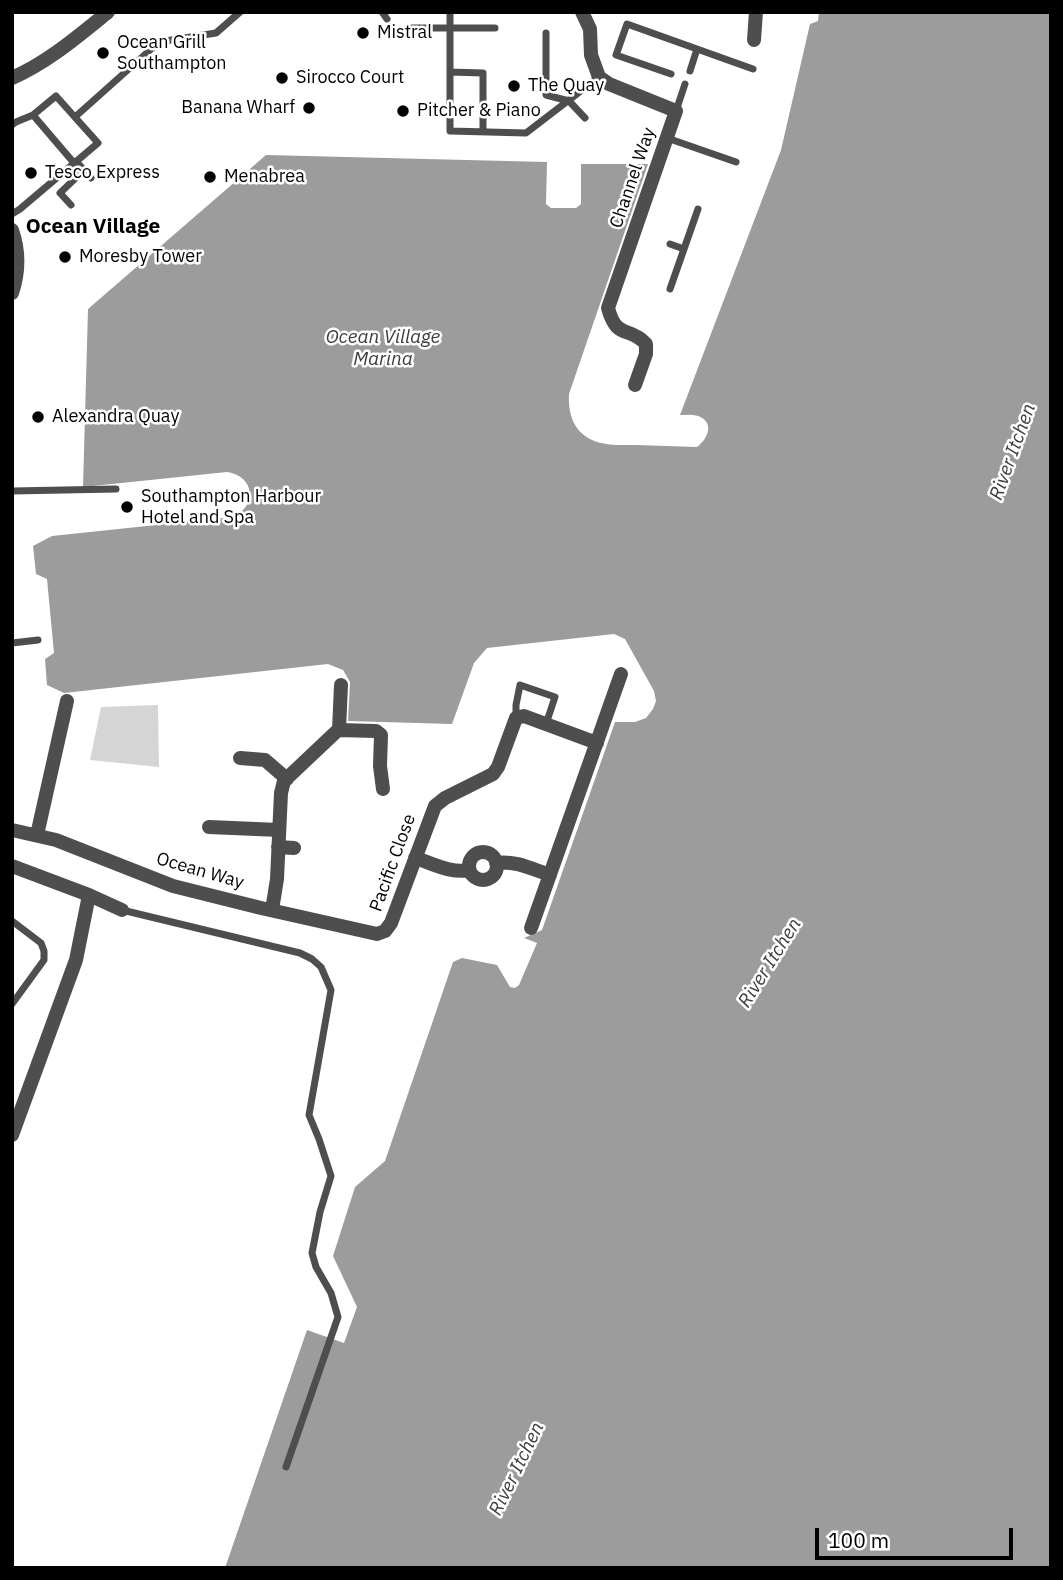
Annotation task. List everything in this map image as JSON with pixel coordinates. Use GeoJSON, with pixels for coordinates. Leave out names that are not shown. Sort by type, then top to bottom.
{"type":"FeatureCollection","features":[{"type":"Feature","properties":{"kind":"street"},"geometry":{"type":"LineString","coordinates":[[12,78],[52,57],[108,12]]}},
{"type":"Feature","properties":{"kind":"street"},"geometry":{"type":"LineString","coordinates":[[582,12],[590,29],[591,55],[599,77]]}},
{"type":"Feature","properties":{"kind":"street"},"geometry":{"type":"LineString","coordinates":[[754,40],[756,12]]}},
{"type":"Feature","properties":{"kind":"street","name":"Channel Way"},"geometry":{"type":"LineString","coordinates":[[599,77],[609,84],[676,111],[640,234],[608,308],[619,330],[640,337],[646,344],[646,354],[635,385]]}},
{"type":"Feature","properties":{"kind":"street"},"geometry":{"type":"LineString","coordinates":[[12,230],[17,266],[12,293]]}},
{"type":"Feature","properties":{"kind":"street"},"geometry":{"type":"LineString","coordinates":[[531,928],[621,674]]}},
{"type":"Feature","properties":{"kind":"street"},"geometry":{"type":"LineString","coordinates":[[272,910],[277,879],[281,789],[287,779],[339,730],[341,685]]}},
{"type":"Feature","properties":{"kind":"street"},"geometry":{"type":"LineString","coordinates":[[37,835],[67,701]]}},
{"type":"Feature","properties":{"kind":"street"},"geometry":{"type":"LineString","coordinates":[[516,718],[524,716],[597,743]]}},
{"type":"Feature","properties":{"kind":"street","name":"Pacific Close"},"geometry":{"type":"LineString","coordinates":[[381,933],[391,923],[432,811],[444,797],[488,778],[495,772],[516,718]]}},
{"type":"Feature","properties":{"kind":"street"},"geometry":{"type":"LineString","coordinates":[[339,730],[380,733],[383,789]]}},
{"type":"Feature","properties":{"kind":"street"},"geometry":{"type":"LineString","coordinates":[[240,758],[265,760],[287,779]]}},
{"type":"Feature","properties":{"kind":"street"},"geometry":{"type":"LineString","coordinates":[[209,827],[279,830]]}},
{"type":"Feature","properties":{"kind":"street","name":"Ocean Way"},"geometry":{"type":"LineString","coordinates":[[12,830],[68,845],[173,886],[370,933],[381,933]]}},
{"type":"Feature","properties":{"kind":"street"},"geometry":{"type":"LineString","coordinates":[[278,847],[294,848]]}},
{"type":"Feature","properties":{"kind":"street"},"geometry":{"type":"LineString","coordinates":[[479,852],[488,852],[496,863],[494,875],[485,880],[473,877],[469,870],[471,858],[479,852]]}},
{"type":"Feature","properties":{"kind":"street"},"geometry":{"type":"LineString","coordinates":[[415,858],[461,872],[469,870]]}},
{"type":"Feature","properties":{"kind":"street"},"geometry":{"type":"LineString","coordinates":[[496,863],[514,863],[550,875]]}},
{"type":"Feature","properties":{"kind":"street"},"geometry":{"type":"LineString","coordinates":[[12,866],[122,910]]}},
{"type":"Feature","properties":{"kind":"street"},"geometry":{"type":"LineString","coordinates":[[12,1135],[76,960],[89,895]]}},
{"type":"Feature","properties":{"kind":"lane"},"geometry":{"type":"LineString","coordinates":[[75,117],[159,42],[216,33],[240,12]]}},
{"type":"Feature","properties":{"kind":"lane"},"geometry":{"type":"LineString","coordinates":[[450,12],[450,131],[526,133],[599,77]]}},
{"type":"Feature","properties":{"kind":"lane"},"geometry":{"type":"LineString","coordinates":[[671,74],[616,55],[626,24],[753,69]]}},
{"type":"Feature","properties":{"kind":"lane"},"geometry":{"type":"LineString","coordinates":[[412,28],[495,28]]}},
{"type":"Feature","properties":{"kind":"lane"},"geometry":{"type":"LineString","coordinates":[[546,33],[546,95],[569,101],[585,118]]}},
{"type":"Feature","properties":{"kind":"lane"},"geometry":{"type":"LineString","coordinates":[[690,71],[697,49]]}},
{"type":"Feature","properties":{"kind":"lane"},"geometry":{"type":"LineString","coordinates":[[450,72],[483,73],[483,132]]}},
{"type":"Feature","properties":{"kind":"lane"},"geometry":{"type":"LineString","coordinates":[[676,111],[685,84]]}},
{"type":"Feature","properties":{"kind":"lane"},"geometry":{"type":"LineString","coordinates":[[12,125],[33,115],[56,96],[98,143],[12,215]]}},
{"type":"Feature","properties":{"kind":"lane"},"geometry":{"type":"LineString","coordinates":[[33,115],[91,178]]}},
{"type":"Feature","properties":{"kind":"lane"},"geometry":{"type":"LineString","coordinates":[[667,138],[736,162]]}},
{"type":"Feature","properties":{"kind":"lane"},"geometry":{"type":"LineString","coordinates":[[71,205],[60,192],[85,170]]}},
{"type":"Feature","properties":{"kind":"lane"},"geometry":{"type":"LineString","coordinates":[[670,289],[698,209]]}},
{"type":"Feature","properties":{"kind":"lane"},"geometry":{"type":"LineString","coordinates":[[670,244],[684,249]]}},
{"type":"Feature","properties":{"kind":"lane"},"geometry":{"type":"LineString","coordinates":[[12,491],[116,489]]}},
{"type":"Feature","properties":{"kind":"lane"},"geometry":{"type":"LineString","coordinates":[[12,643],[38,640]]}},
{"type":"Feature","properties":{"kind":"lane"},"geometry":{"type":"LineString","coordinates":[[516,718],[520,685],[555,697],[546,724]]}},
{"type":"Feature","properties":{"kind":"lane"},"geometry":{"type":"LineString","coordinates":[[122,910],[300,953],[321,967],[331,990],[309,1115],[331,1176],[312,1253],[316,1267],[331,1293],[338,1317],[286,1467]]}},
{"type":"Feature","properties":{"kind":"lane"},"geometry":{"type":"LineString","coordinates":[[12,921],[41,943],[44,951],[44,960],[12,1004]]}},
{"type":"Feature","properties":{"kind":"shaded area"},"geometry":{"type":"Polygon","coordinates":[[[158,705],[159,767],[90,760],[101,707],[158,705]]]}},
{"type":"Feature","properties":{"kind":"water"},"geometry":{"type":"Polygon","coordinates":[[[819,12],[1051,12],[1051,1568],[225,1568],[307,1330],[344,1343],[357,1307],[333,1256],[355,1187],[385,1161],[453,962],[462,958],[497,965],[510,987],[519,985],[537,943],[524,938],[542,930],[615,722],[635,722],[646,718],[656,701],[654,691],[625,639],[614,634],[487,648],[474,663],[452,724],[348,721],[350,682],[343,670],[328,664],[64,693],[47,685],[45,659],[54,653],[47,579],[36,574],[33,546],[52,536],[232,517],[246,506],[250,492],[243,479],[227,472],[83,487],[88,309],[266,155],[547,162],[546,204],[551,208],[576,208],[581,204],[581,164],[648,164],[569,394],[569,408],[580,432],[597,442],[614,445],[697,447],[707,435],[707,422],[696,415],[680,415],[781,150],[810,24],[818,21],[819,12]]]}},
{"type":"Feature","properties":{"kind":"place","name":"Mistral"},"geometry":{"type":"Point","coordinates":[363,33]}},
{"type":"Feature","properties":{"kind":"place","name":"Ocean Grill Southampton"},"geometry":{"type":"Point","coordinates":[103,53]}},
{"type":"Feature","properties":{"kind":"place","name":"Sirocco Court"},"geometry":{"type":"Point","coordinates":[282,78]}},
{"type":"Feature","properties":{"kind":"place","name":"The Quay"},"geometry":{"type":"Point","coordinates":[514,86]}},
{"type":"Feature","properties":{"kind":"place","name":"Banana Wharf"},"geometry":{"type":"Point","coordinates":[309,108]}},
{"type":"Feature","properties":{"kind":"place","name":"Pitcher & Piano"},"geometry":{"type":"Point","coordinates":[403,111]}},
{"type":"Feature","properties":{"kind":"place","name":"Tesco Express"},"geometry":{"type":"Point","coordinates":[31,173]}},
{"type":"Feature","properties":{"kind":"place","name":"Menabrea"},"geometry":{"type":"Point","coordinates":[210,177]}},
{"type":"Feature","properties":{"kind":"place","name":"Moresby Tower"},"geometry":{"type":"Point","coordinates":[65,257]}},
{"type":"Feature","properties":{"kind":"place","name":"Alexandra Quay"},"geometry":{"type":"Point","coordinates":[38,417]}},
{"type":"Feature","properties":{"kind":"place","name":"Southampton Harbour Hotel and Spa"},"geometry":{"type":"Point","coordinates":[127,507]}},
{"type":"Feature","properties":{"kind":"district","name":"Ocean Village"},"geometry":{"type":"Point","coordinates":[93,227]}},
{"type":"Feature","properties":{"kind":"water label","name":"Ocean Village Marina"},"geometry":{"type":"Point","coordinates":[383,349]}},
{"type":"Feature","properties":{"kind":"water label","name":"River Itchen"},"geometry":{"type":"Point","coordinates":[1013,452]}},
{"type":"Feature","properties":{"kind":"water label","name":"River Itchen"},"geometry":{"type":"Point","coordinates":[770,963]}},
{"type":"Feature","properties":{"kind":"water label","name":"River Itchen"},"geometry":{"type":"Point","coordinates":[517,1469]}}]}
